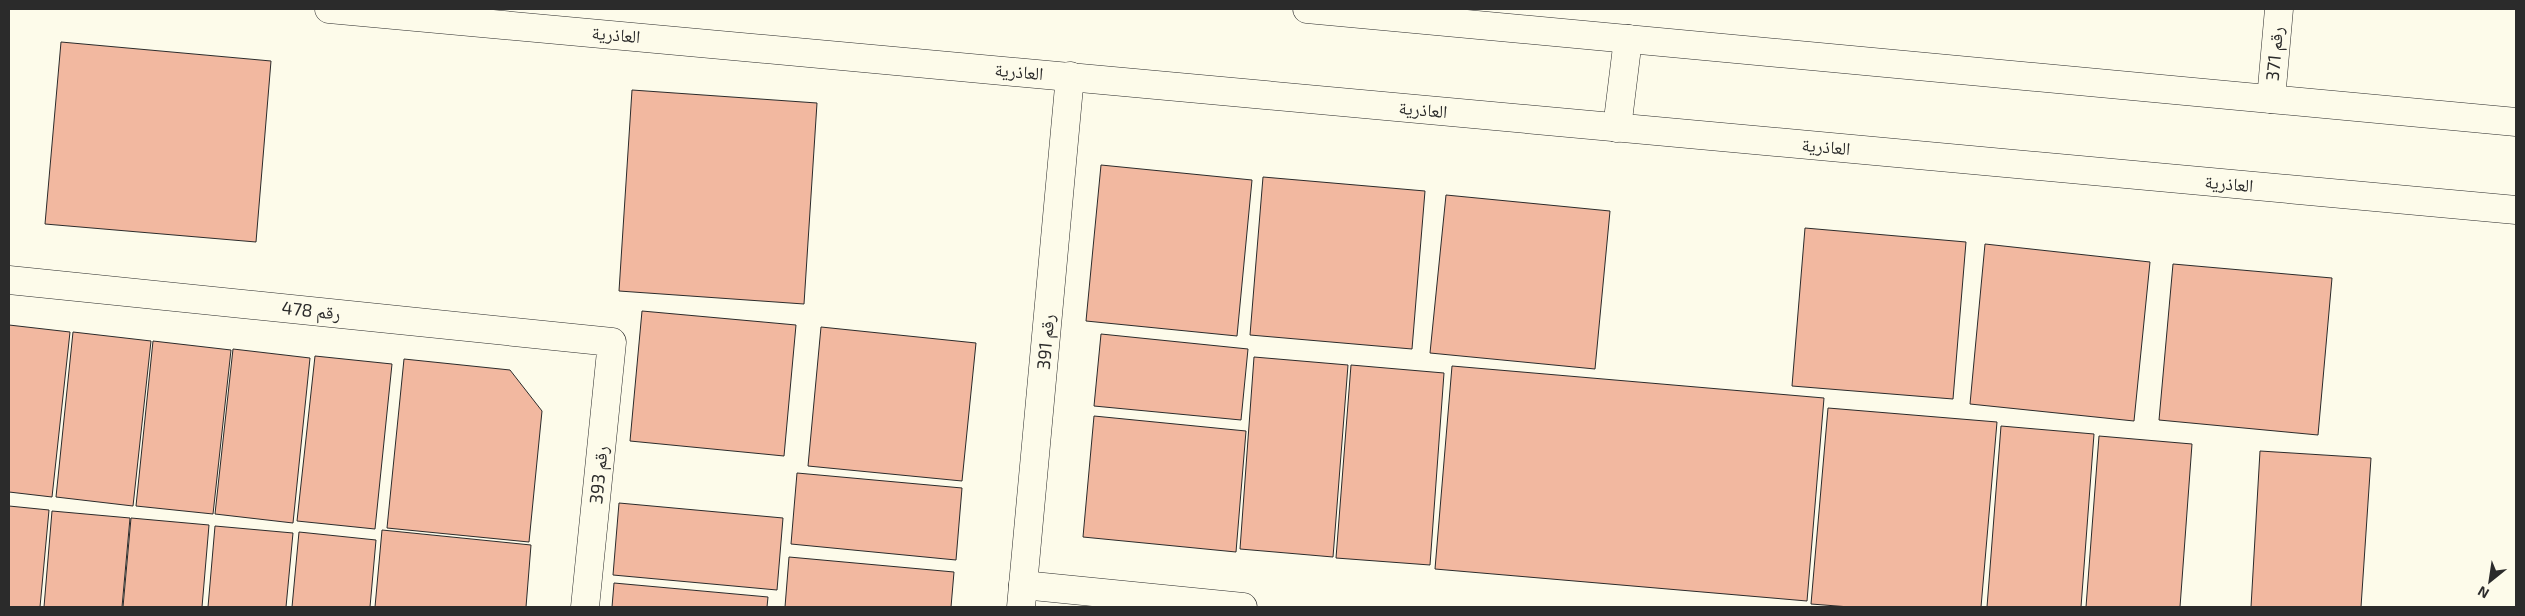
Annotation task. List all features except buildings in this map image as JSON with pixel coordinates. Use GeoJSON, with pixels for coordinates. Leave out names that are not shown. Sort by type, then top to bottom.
{"type":"FeatureCollection","features":[{"type":"Feature","properties":{"kind":"street","name":"العاذرية"},"geometry":{"type":"LineString","coordinates":[[329,9],[2516,210]]}},
{"type":"Feature","properties":{"kind":"street"},"geometry":{"type":"LineString","coordinates":[[1307,9],[2516,122]]}},
{"type":"Feature","properties":{"kind":"street","name":"رقم 371"},"geometry":{"type":"LineString","coordinates":[[2271,99],[2279,9]]}},
{"type":"Feature","properties":{"kind":"street"},"geometry":{"type":"LineString","coordinates":[[1617,128],[1628,39]]}},
{"type":"Feature","properties":{"kind":"street","name":"رقم 391"},"geometry":{"type":"LineString","coordinates":[[1022,596],[1070,76]]}},
{"type":"Feature","properties":{"kind":"street","name":"رقم 478"},"geometry":{"type":"LineString","coordinates":[[9,280],[612,342]]}},
{"type":"Feature","properties":{"kind":"street","name":"رقم 393"},"geometry":{"type":"LineString","coordinates":[[585,607],[612,342]]}},
{"type":"Feature","properties":{"kind":"street"},"geometry":{"type":"LineString","coordinates":[[1022,596],[1243,607]]}}]}
